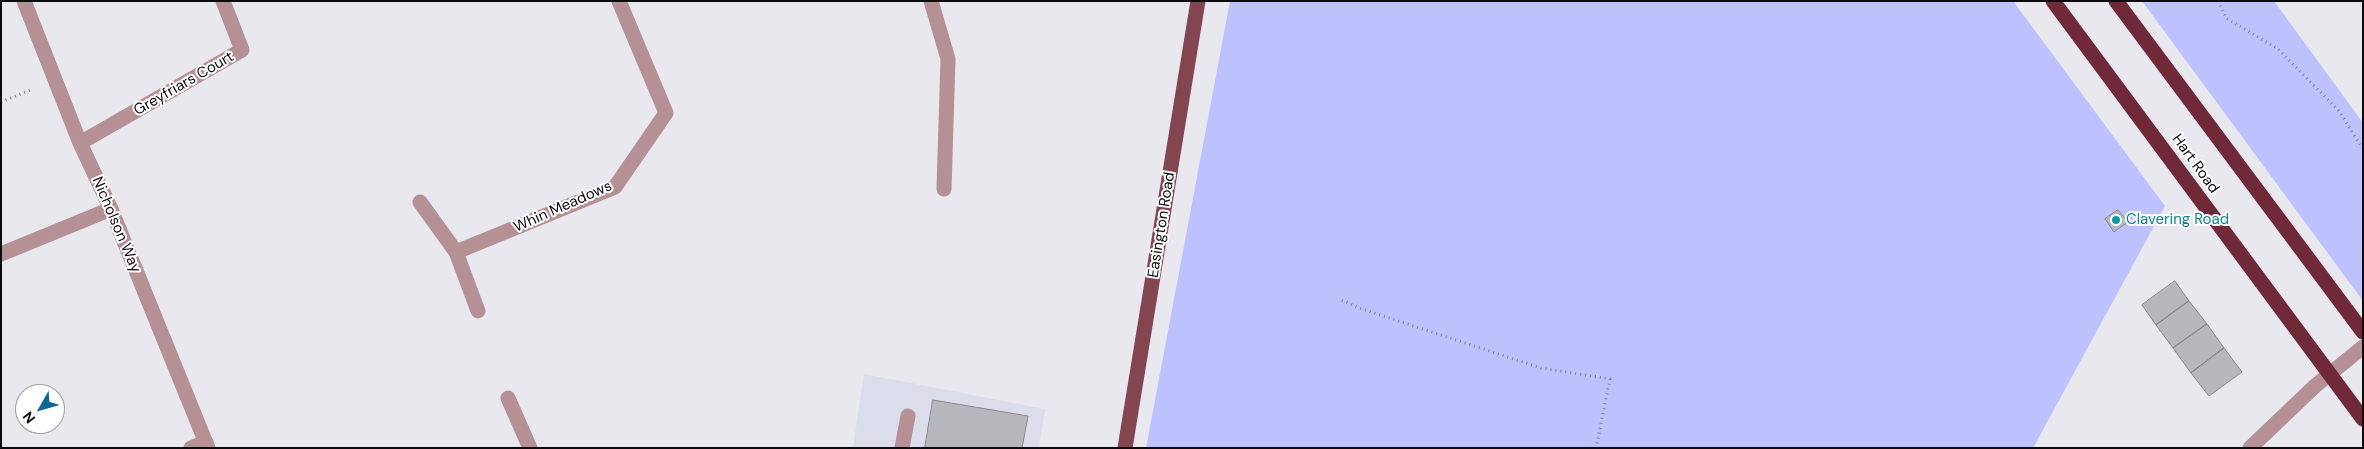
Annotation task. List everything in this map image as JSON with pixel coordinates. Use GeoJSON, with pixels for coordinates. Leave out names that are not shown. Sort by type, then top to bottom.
{"type":"FeatureCollection","features":[{"type":"Feature","properties":{"kind":"highway","name":"Hart Road"},"geometry":{"type":"LineString","coordinates":[[2054,1],[2363,419]]}},
{"type":"Feature","properties":{"kind":"highway"},"geometry":{"type":"LineString","coordinates":[[2116,1],[2363,332]]}},
{"type":"Feature","properties":{"kind":"main road","name":"Easington Road"},"geometry":{"type":"LineString","coordinates":[[1125,448],[1198,1]]}},
{"type":"Feature","properties":{"kind":"street","name":"Nicholson Way"},"geometry":{"type":"LineString","coordinates":[[24,1],[80,143],[111,209],[207,445]]}},
{"type":"Feature","properties":{"kind":"street","name":"Greyfriars Court"},"geometry":{"type":"LineString","coordinates":[[80,143],[242,50],[223,1]]}},
{"type":"Feature","properties":{"kind":"street","name":"Whin Meadows"},"geometry":{"type":"LineString","coordinates":[[456,252],[615,186],[666,113],[619,1]]}},
{"type":"Feature","properties":{"kind":"street"},"geometry":{"type":"LineString","coordinates":[[931,1],[948,60],[944,189]]}},
{"type":"Feature","properties":{"kind":"street"},"geometry":{"type":"LineString","coordinates":[[420,202],[456,252],[478,311]]}},
{"type":"Feature","properties":{"kind":"street"},"geometry":{"type":"LineString","coordinates":[[1,254],[111,209]]}},
{"type":"Feature","properties":{"kind":"street"},"geometry":{"type":"LineString","coordinates":[[2250,448],[2329,374],[2363,346]]}},
{"type":"Feature","properties":{"kind":"street"},"geometry":{"type":"LineString","coordinates":[[508,398],[530,448]]}},
{"type":"Feature","properties":{"kind":"street"},"geometry":{"type":"LineString","coordinates":[[902,448],[908,416]]}},
{"type":"Feature","properties":{"kind":"street"},"geometry":{"type":"LineString","coordinates":[[191,448],[207,445]]}},
{"type":"Feature","properties":{"kind":"path"},"geometry":{"type":"LineString","coordinates":[[2218,1],[2226,18],[2278,49],[2339,111],[2363,149]]}},
{"type":"Feature","properties":{"kind":"path"},"geometry":{"type":"LineString","coordinates":[[1,102],[55,80]]}},
{"type":"Feature","properties":{"kind":"path"},"geometry":{"type":"LineString","coordinates":[[1342,300],[1359,308],[1541,368],[1610,379],[1596,448]]}},
{"type":"Feature","properties":{"kind":"shaded area"},"geometry":{"type":"Polygon","coordinates":[[[1230,1],[2013,1],[2165,206],[2033,448],[1146,448],[1230,1]]]}},
{"type":"Feature","properties":{"kind":"shaded area"},"geometry":{"type":"Polygon","coordinates":[[[2142,1],[2274,1],[2363,123],[2363,301],[2142,1]]]}},
{"type":"Feature","properties":{"kind":"shaded area"},"geometry":{"type":"Polygon","coordinates":[[[864,374],[1045,409],[1039,448],[853,448],[864,374]]]}},
{"type":"Feature","properties":{"kind":"building","name":"Clavering Road"},"geometry":{"type":"Polygon","coordinates":[[[2118,210],[2128,222],[2114,232],[2105,219],[2118,210]]]}},
{"type":"Feature","properties":{"kind":"building"},"geometry":{"type":"Polygon","coordinates":[[[2175,281],[2189,301],[2156,325],[2142,305],[2175,281]]]}},
{"type":"Feature","properties":{"kind":"building"},"geometry":{"type":"Polygon","coordinates":[[[2189,301],[2207,324],[2173,348],[2156,325],[2189,301]]]}},
{"type":"Feature","properties":{"kind":"building"},"geometry":{"type":"Polygon","coordinates":[[[2207,324],[2224,348],[2191,373],[2173,348],[2207,324]]]}},
{"type":"Feature","properties":{"kind":"building"},"geometry":{"type":"Polygon","coordinates":[[[2224,348],[2242,372],[2209,396],[2191,373],[2224,348]]]}},
{"type":"Feature","properties":{"kind":"building"},"geometry":{"type":"Polygon","coordinates":[[[933,400],[1028,416],[1022,448],[925,448],[933,400]]]}},
{"type":"Feature","properties":{"kind":"place","name":"Clavering Road"},"geometry":{"type":"Point","coordinates":[2116,220]}}]}
